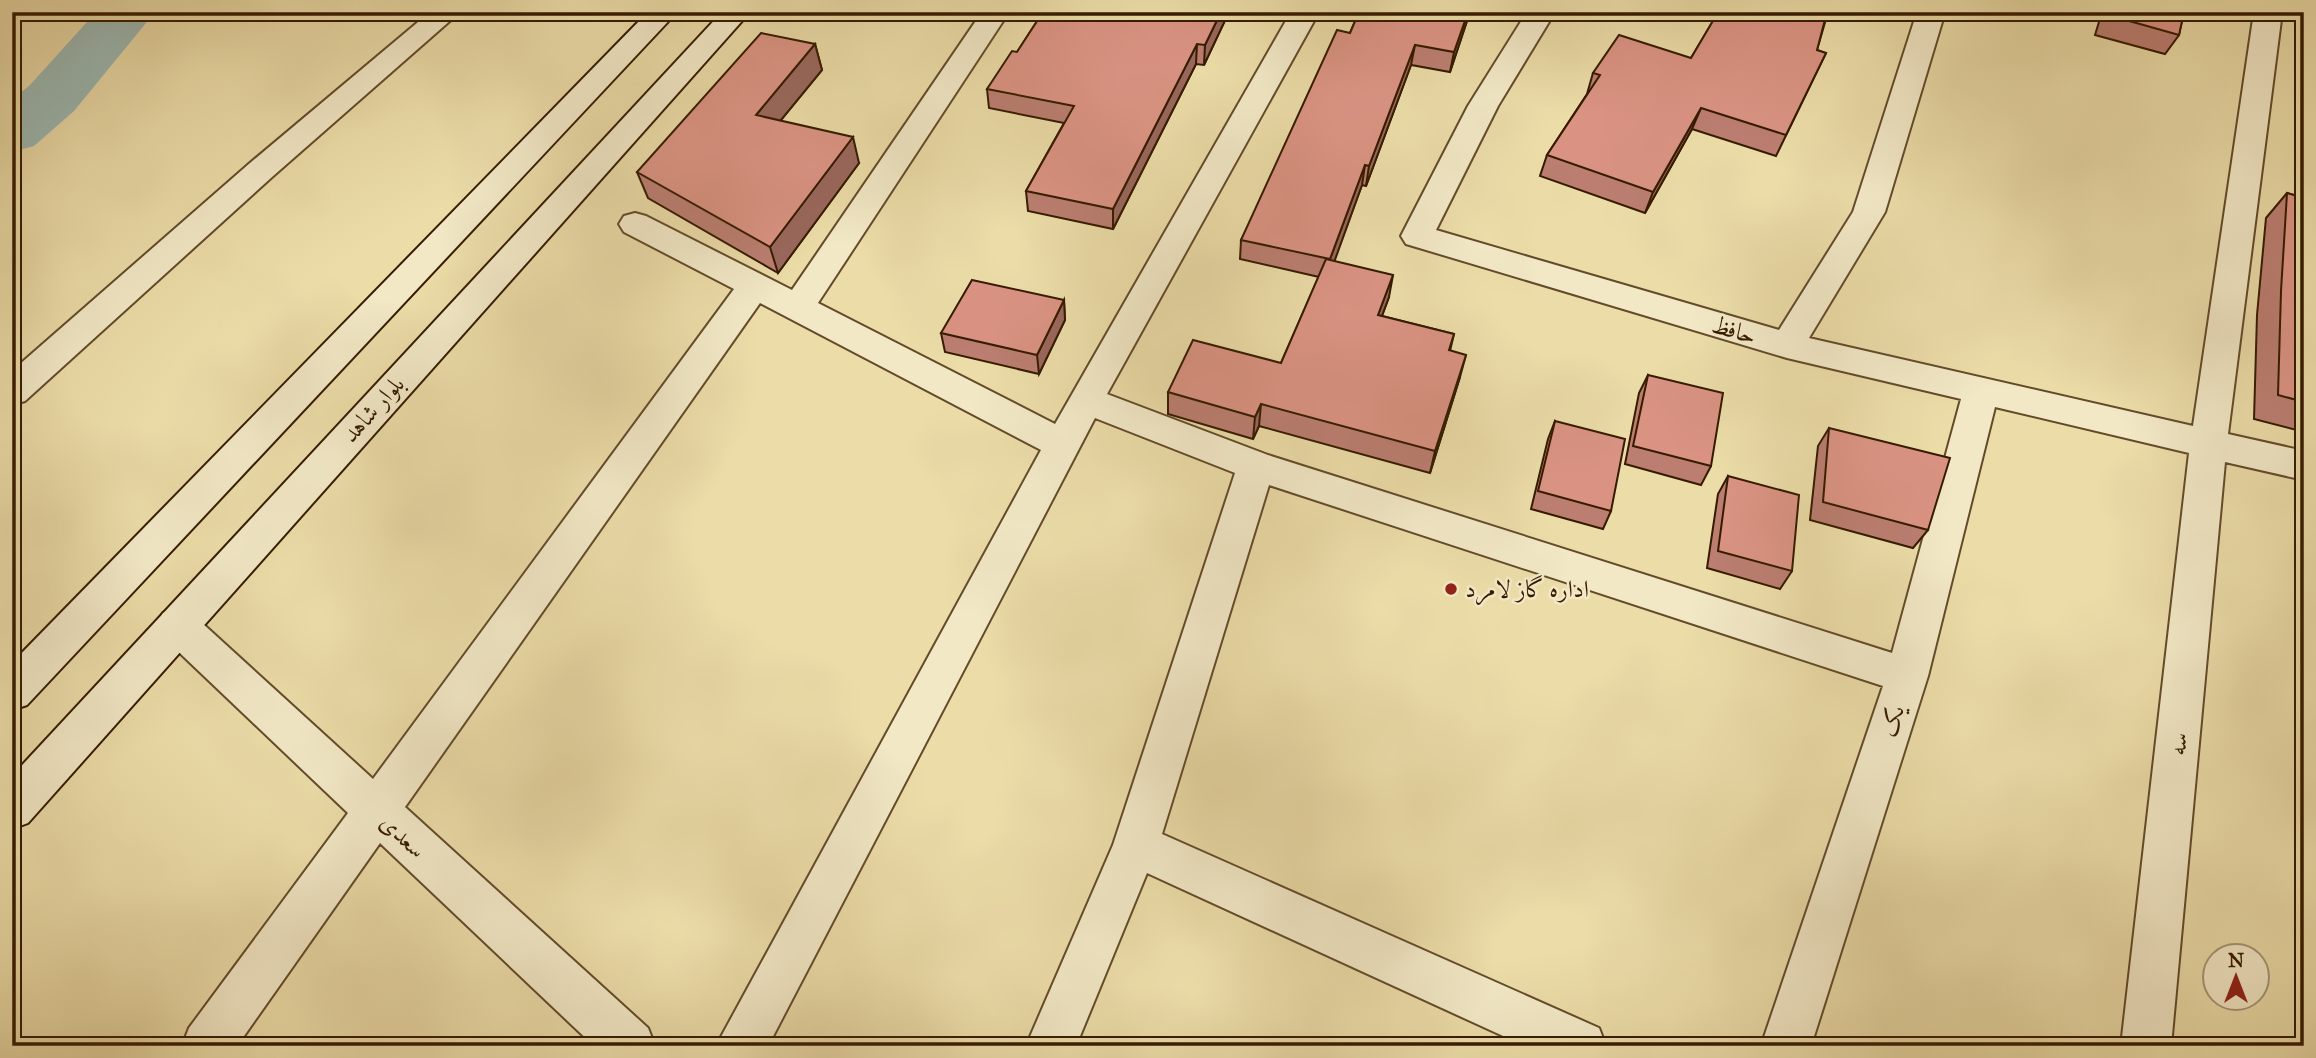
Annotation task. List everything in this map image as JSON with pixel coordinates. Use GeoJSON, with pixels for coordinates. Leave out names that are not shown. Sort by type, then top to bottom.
{"type":"FeatureCollection","features":[{"type":"Feature","properties":{"kind":"street"},"geometry":{"type":"LineString","coordinates":[[12,392],[261,170],[447,12]]}},
{"type":"Feature","properties":{"kind":"street"},"geometry":{"type":"LineString","coordinates":[[12,692],[664,12]]}},
{"type":"Feature","properties":{"kind":"street","name":"بلوار شاهد"},"geometry":{"type":"LineString","coordinates":[[12,808],[737,12]]}},
{"type":"Feature","properties":{"kind":"street"},"geometry":{"type":"LineString","coordinates":[[797,308],[996,12]]}},
{"type":"Feature","properties":{"kind":"street"},"geometry":{"type":"LineString","coordinates":[[741,1046],[1086,400],[1305,12]]}},
{"type":"Feature","properties":{"kind":"street","name":"حافظ"},"geometry":{"type":"LineString","coordinates":[[1541,12],[1483,106],[1417,236],[1787,345],[2304,466]]}},
{"type":"Feature","properties":{"kind":"street"},"geometry":{"type":"LineString","coordinates":[[1787,345],[1869,212],[1931,12]]}},
{"type":"Feature","properties":{"kind":"street","name":"سه"},"geometry":{"type":"LineString","coordinates":[[2146,1046],[2209,442],[2269,12]]}},
{"type":"Feature","properties":{"kind":"street"},"geometry":{"type":"LineString","coordinates":[[635,224],[1062,444]]}},
{"type":"Feature","properties":{"kind":"street"},"geometry":{"type":"LineString","coordinates":[[207,1046],[754,286]]}},
{"type":"Feature","properties":{"kind":"street","name":"یک"},"geometry":{"type":"LineString","coordinates":[[1786,1046],[1907,676],[1981,392]]}},
{"type":"Feature","properties":{"kind":"street"},"geometry":{"type":"LineString","coordinates":[[1086,400],[1256,466],[1907,676]]}},
{"type":"Feature","properties":{"kind":"street"},"geometry":{"type":"LineString","coordinates":[[1051,1046],[1136,845],[1256,466]]}},
{"type":"Feature","properties":{"kind":"street","name":"سعدی"},"geometry":{"type":"LineString","coordinates":[[177,625],[630,1046]]}},
{"type":"Feature","properties":{"kind":"street"},"geometry":{"type":"LineString","coordinates":[[1136,845],[1581,1046]]}},
{"type":"Feature","properties":{"kind":"building"},"geometry":{"type":"Polygon","coordinates":[[[1043,12],[1221,12],[1205,45],[1197,44],[1113,209],[1026,191],[1074,106],[987,89],[1012,51],[1017,52],[1043,12]]]}},
{"type":"Feature","properties":{"kind":"building"},"geometry":{"type":"Polygon","coordinates":[[[1359,12],[1468,12],[1454,52],[1415,45],[1369,166],[1365,165],[1330,259],[1241,240],[1337,30],[1350,33],[1359,12]]]}},
{"type":"Feature","properties":{"kind":"building"},"geometry":{"type":"Polygon","coordinates":[[[1716,12],[1827,12],[1817,50],[1826,53],[1786,135],[1701,108],[1653,192],[1547,155],[1600,75],[1593,73],[1619,35],[1691,58],[1716,12]]]}},
{"type":"Feature","properties":{"kind":"building"},"geometry":{"type":"Polygon","coordinates":[[[2109,12],[2184,12],[2179,35],[2108,15],[2109,12]]]}},
{"type":"Feature","properties":{"kind":"building"},"geometry":{"type":"Polygon","coordinates":[[[761,33],[815,44],[756,115],[853,137],[770,247],[637,172],[761,33]]]}},
{"type":"Feature","properties":{"kind":"building"},"geometry":{"type":"Polygon","coordinates":[[[2287,193],[2304,198],[2304,402],[2278,395],[2287,193]]]}},
{"type":"Feature","properties":{"kind":"building"},"geometry":{"type":"Polygon","coordinates":[[[1326,259],[1393,275],[1378,315],[1454,334],[1449,350],[1466,355],[1435,451],[1261,404],[1255,417],[1168,392],[1193,340],[1281,363],[1326,259]]]}},
{"type":"Feature","properties":{"kind":"building"},"geometry":{"type":"Polygon","coordinates":[[[972,280],[1064,300],[1037,355],[941,333],[972,280]]]}},
{"type":"Feature","properties":{"kind":"building"},"geometry":{"type":"Polygon","coordinates":[[[1648,375],[1723,393],[1711,466],[1633,446],[1648,375]]]}},
{"type":"Feature","properties":{"kind":"building"},"geometry":{"type":"Polygon","coordinates":[[[1555,421],[1625,439],[1611,511],[1538,491],[1555,421]]]}},
{"type":"Feature","properties":{"kind":"building"},"geometry":{"type":"Polygon","coordinates":[[[1829,428],[1950,458],[1928,530],[1823,502],[1829,428]]]}},
{"type":"Feature","properties":{"kind":"building"},"geometry":{"type":"Polygon","coordinates":[[[1728,476],[1799,495],[1792,571],[1718,551],[1728,476]]]}},
{"type":"Feature","properties":{"kind":"waterway"},"geometry":{"type":"LineString","coordinates":[[12,132],[52,98],[127,12]]}},
{"type":"Feature","properties":{"kind":"place","name":"اداره گاز لامرد"},"geometry":{"type":"Point","coordinates":[1451,589]}}]}
